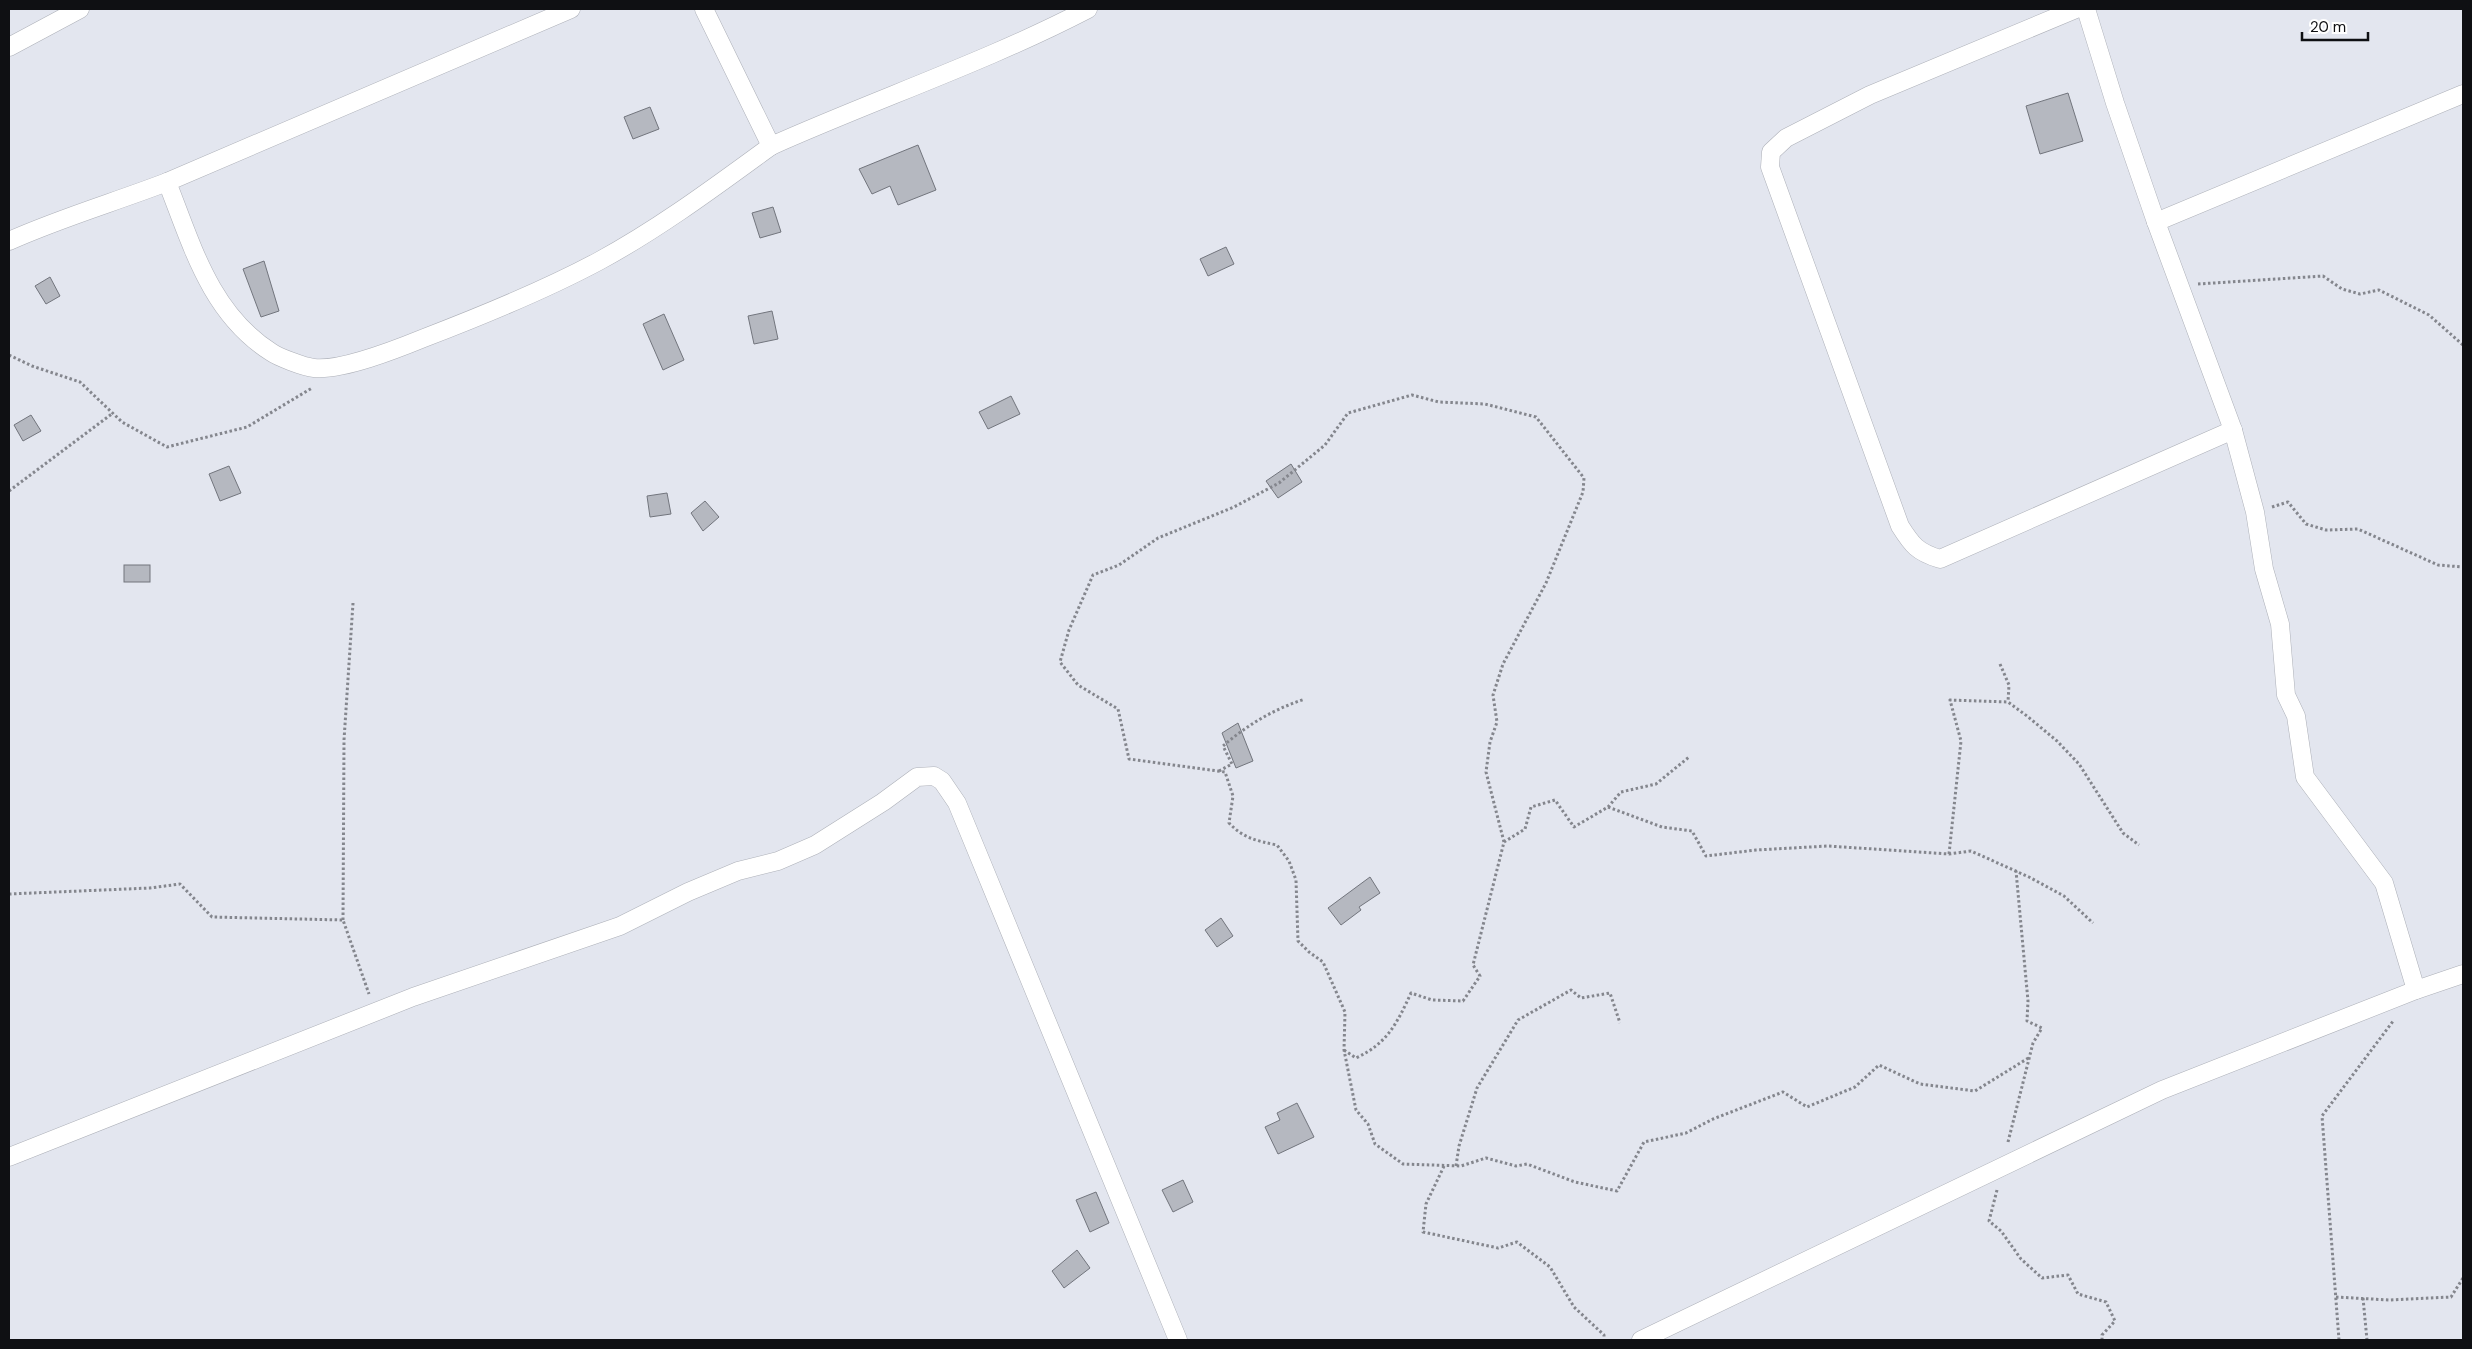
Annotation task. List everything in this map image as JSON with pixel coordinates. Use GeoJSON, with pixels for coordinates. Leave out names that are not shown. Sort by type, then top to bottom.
{"type":"FeatureCollection","features":[{"type":"Feature","properties":{"kind":"street"},"geometry":{"type":"LineString","coordinates":[[9,47],[80,9]]}},
{"type":"Feature","properties":{"kind":"street"},"geometry":{"type":"LineString","coordinates":[[9,241],[35,229],[100,208],[167,182],[571,9]]}},
{"type":"Feature","properties":{"kind":"street"},"geometry":{"type":"LineString","coordinates":[[704,9],[771,146]]}},
{"type":"Feature","properties":{"kind":"street"},"geometry":{"type":"LineString","coordinates":[[167,182],[208,284],[240,328],[272,353],[314,368],[346,364],[404,346],[515,302],[599,261],[652,229],[697,200],[771,146],[961,66],[1088,9]]}},
{"type":"Feature","properties":{"kind":"street"},"geometry":{"type":"LineString","coordinates":[[2076,9],[1870,95],[1786,138],[1771,152],[1770,167],[1900,526],[1910,543],[1923,554],[1940,559],[2233,430]]}},
{"type":"Feature","properties":{"kind":"street"},"geometry":{"type":"LineString","coordinates":[[2086,9],[2115,103],[2156,222],[2233,430],[2255,512],[2264,569],[2280,624],[2286,695],[2296,716],[2305,777],[2384,883],[2416,990]]}},
{"type":"Feature","properties":{"kind":"street"},"geometry":{"type":"LineString","coordinates":[[2156,222],[2463,94]]}},
{"type":"Feature","properties":{"kind":"street"},"geometry":{"type":"LineString","coordinates":[[9,1157],[375,1012],[620,926],[688,892],[738,871],[785,858],[815,845],[883,802],[917,777],[934,776],[942,781],[958,803],[1178,1340]]}},
{"type":"Feature","properties":{"kind":"street"},"geometry":{"type":"LineString","coordinates":[[1641,1340],[2162,1090],[2416,990],[2463,974]]}},
{"type":"Feature","properties":{"kind":"path"},"geometry":{"type":"LineString","coordinates":[[2180,285],[2322,276],[2342,290],[2360,294],[2379,290],[2429,315],[2463,345]]}},
{"type":"Feature","properties":{"kind":"path"},"geometry":{"type":"LineString","coordinates":[[9,355],[32,366],[80,382],[122,422],[167,447],[247,427],[314,386]]}},
{"type":"Feature","properties":{"kind":"path"},"geometry":{"type":"LineString","coordinates":[[1344,1050],[1356,1058],[1372,1051],[1395,1028],[1411,993],[1432,1000],[1463,1001],[1480,976],[1473,965],[1504,842],[1486,772],[1490,742],[1497,722],[1493,695],[1503,664],[1546,584],[1583,492],[1584,478],[1536,417],[1485,404],[1438,402],[1412,396],[1348,414],[1325,445],[1279,483],[1234,507],[1158,538],[1119,565],[1093,575],[1069,630],[1060,662],[1078,685],[1118,709],[1129,759],[1225,772],[1233,796],[1229,823],[1238,833],[1252,840],[1277,845],[1289,861],[1296,880],[1298,941],[1323,962],[1345,1012],[1344,1050],[1356,1110],[1368,1124],[1374,1144],[1403,1164],[1456,1166],[1486,1158],[1516,1166],[1527,1164],[1575,1182],[1617,1191],[1644,1142],[1686,1133],[1713,1119],[1783,1092],[1807,1107],[1856,1087],[1879,1065],[1920,1084],[1975,1091],[2030,1057]]}},
{"type":"Feature","properties":{"kind":"path"},"geometry":{"type":"LineString","coordinates":[[9,491],[113,413]]}},
{"type":"Feature","properties":{"kind":"path"},"geometry":{"type":"LineString","coordinates":[[2255,512],[2288,502],[2306,524],[2326,530],[2358,529],[2438,565],[2463,567]]}},
{"type":"Feature","properties":{"kind":"path"},"geometry":{"type":"LineString","coordinates":[[353,603],[344,740],[344,920],[375,1012]]}},
{"type":"Feature","properties":{"kind":"path"},"geometry":{"type":"LineString","coordinates":[[2000,664],[2009,685],[2008,702]]}},
{"type":"Feature","properties":{"kind":"path"},"geometry":{"type":"LineString","coordinates":[[1219,771],[1232,764],[1223,746],[1228,741],[1265,716],[1305,700]]}},
{"type":"Feature","properties":{"kind":"path"},"geometry":{"type":"LineString","coordinates":[[1949,854],[1961,741],[1950,700],[2008,702],[2057,741],[2079,764],[2122,833],[2139,845]]}},
{"type":"Feature","properties":{"kind":"path"},"geometry":{"type":"LineString","coordinates":[[1504,842],[1525,829],[1531,807],[1555,800],[1574,826],[1608,807],[1620,792],[1656,784],[1689,757]]}},
{"type":"Feature","properties":{"kind":"path"},"geometry":{"type":"LineString","coordinates":[[1608,807],[1662,827],[1692,831],[1706,856],[1756,850],[1828,846],[1949,854],[1971,852],[2016,871],[2064,896],[2093,923]]}},
{"type":"Feature","properties":{"kind":"path"},"geometry":{"type":"LineString","coordinates":[[2016,871],[2028,1001],[2027,1022],[2042,1028],[2033,1043],[1989,1221],[2001,1231],[2021,1259],[2042,1278],[2068,1275],[2078,1294],[2106,1302],[2115,1321],[2102,1335],[2102,1340]]}},
{"type":"Feature","properties":{"kind":"path"},"geometry":{"type":"LineString","coordinates":[[9,894],[150,888],[180,884],[212,917],[344,920]]}},
{"type":"Feature","properties":{"kind":"path"},"geometry":{"type":"LineString","coordinates":[[1456,1166],[1459,1146],[1477,1088],[1518,1020],[1572,990],[1581,998],[1610,994],[1620,1023]]}},
{"type":"Feature","properties":{"kind":"path"},"geometry":{"type":"LineString","coordinates":[[2339,1340],[2322,1116],[2416,990]]}},
{"type":"Feature","properties":{"kind":"path"},"geometry":{"type":"LineString","coordinates":[[1444,1166],[1426,1204],[1423,1232],[1498,1248],[1517,1242],[1550,1268],[1574,1307],[1604,1335],[1604,1340]]}},
{"type":"Feature","properties":{"kind":"path"},"geometry":{"type":"LineString","coordinates":[[2336,1297],[2451,1297],[2463,1278]]}},
{"type":"Feature","properties":{"kind":"path"},"geometry":{"type":"LineString","coordinates":[[2363,1298],[2367,1340]]}},
{"type":"Feature","properties":{"kind":"building"},"geometry":{"type":"Polygon","coordinates":[[[2068,93],[2083,141],[2040,154],[2026,106],[2068,93]]]}},
{"type":"Feature","properties":{"kind":"building"},"geometry":{"type":"Polygon","coordinates":[[[650,107],[659,129],[633,139],[624,117],[650,107]]]}},
{"type":"Feature","properties":{"kind":"building"},"geometry":{"type":"Polygon","coordinates":[[[918,145],[936,190],[898,205],[890,186],[872,194],[859,169],[918,145]]]}},
{"type":"Feature","properties":{"kind":"building"},"geometry":{"type":"Polygon","coordinates":[[[773,207],[781,232],[760,238],[752,213],[773,207]]]}},
{"type":"Feature","properties":{"kind":"building"},"geometry":{"type":"Polygon","coordinates":[[[1226,247],[1234,264],[1208,276],[1200,259],[1226,247]]]}},
{"type":"Feature","properties":{"kind":"building"},"geometry":{"type":"Polygon","coordinates":[[[264,261],[279,311],[261,317],[243,269],[264,261]]]}},
{"type":"Feature","properties":{"kind":"building"},"geometry":{"type":"Polygon","coordinates":[[[50,277],[60,296],[46,304],[35,286],[50,277]]]}},
{"type":"Feature","properties":{"kind":"building"},"geometry":{"type":"Polygon","coordinates":[[[772,311],[778,339],[754,344],[748,316],[772,311]]]}},
{"type":"Feature","properties":{"kind":"building"},"geometry":{"type":"Polygon","coordinates":[[[664,314],[684,360],[663,370],[643,324],[664,314]]]}},
{"type":"Feature","properties":{"kind":"building"},"geometry":{"type":"Polygon","coordinates":[[[1011,396],[1020,414],[988,429],[979,412],[1011,396]]]}},
{"type":"Feature","properties":{"kind":"building"},"geometry":{"type":"Polygon","coordinates":[[[31,415],[41,431],[23,441],[14,425],[31,415]]]}},
{"type":"Feature","properties":{"kind":"building"},"geometry":{"type":"Polygon","coordinates":[[[1291,464],[1302,482],[1278,498],[1266,481],[1291,464]]]}},
{"type":"Feature","properties":{"kind":"building"},"geometry":{"type":"Polygon","coordinates":[[[229,466],[241,493],[220,501],[209,474],[229,466]]]}},
{"type":"Feature","properties":{"kind":"building"},"geometry":{"type":"Polygon","coordinates":[[[667,493],[671,514],[650,517],[647,496],[667,493]]]}},
{"type":"Feature","properties":{"kind":"building"},"geometry":{"type":"Polygon","coordinates":[[[705,501],[719,517],[703,531],[691,513],[705,501]]]}},
{"type":"Feature","properties":{"kind":"building"},"geometry":{"type":"Polygon","coordinates":[[[124,565],[150,565],[150,582],[124,582],[124,565]]]}},
{"type":"Feature","properties":{"kind":"building"},"geometry":{"type":"Polygon","coordinates":[[[1238,723],[1253,761],[1236,768],[1222,733],[1238,723]]]}},
{"type":"Feature","properties":{"kind":"building"},"geometry":{"type":"Polygon","coordinates":[[[1370,877],[1380,893],[1359,907],[1361,910],[1341,925],[1328,908],[1370,877]]]}},
{"type":"Feature","properties":{"kind":"building"},"geometry":{"type":"Polygon","coordinates":[[[1221,918],[1233,936],[1217,947],[1205,930],[1221,918]]]}},
{"type":"Feature","properties":{"kind":"building"},"geometry":{"type":"Polygon","coordinates":[[[1297,1103],[1314,1137],[1278,1154],[1265,1127],[1280,1120],[1277,1113],[1297,1103]]]}},
{"type":"Feature","properties":{"kind":"building"},"geometry":{"type":"Polygon","coordinates":[[[1183,1180],[1193,1202],[1173,1212],[1162,1190],[1183,1180]]]}},
{"type":"Feature","properties":{"kind":"building"},"geometry":{"type":"Polygon","coordinates":[[[1096,1192],[1109,1223],[1090,1232],[1076,1200],[1096,1192]]]}},
{"type":"Feature","properties":{"kind":"building"},"geometry":{"type":"Polygon","coordinates":[[[1077,1250],[1090,1268],[1064,1288],[1052,1271],[1077,1250]]]}}]}
